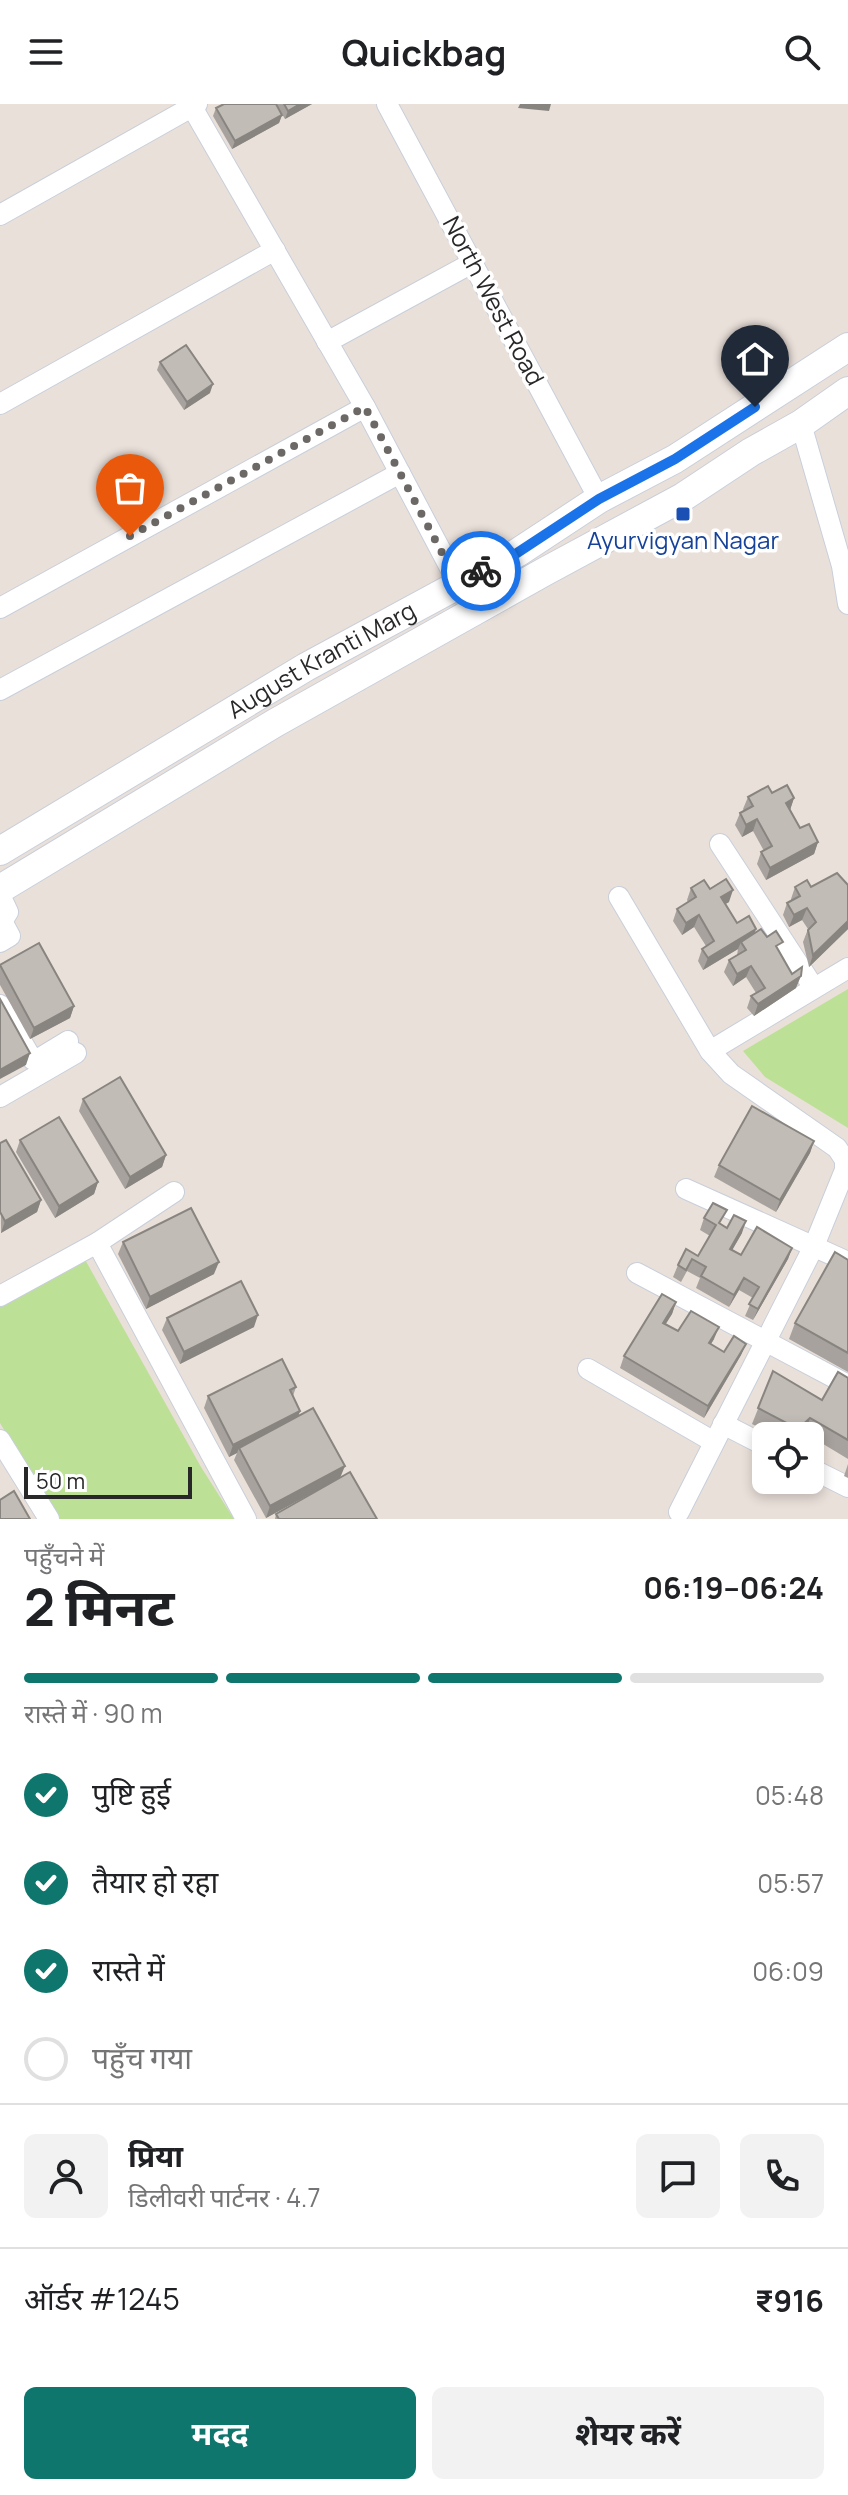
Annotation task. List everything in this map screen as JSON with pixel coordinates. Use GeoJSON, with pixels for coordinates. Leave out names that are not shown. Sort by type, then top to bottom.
{"type":"FeatureCollection","features":[{"type":"Feature","properties":{"kind":"main road","name":"August Kranti Marg"},"geometry":{"type":"LineString","coordinates":[[0,851],[306,667],[517,553],[599,499],[675,459],[848,347]]}},
{"type":"Feature","properties":{"kind":"main road","name":"August Kranti Marg"},"geometry":{"type":"LineString","coordinates":[[0,889],[275,723],[683,497],[848,391]]}},
{"type":"Feature","properties":{"kind":"street","name":"North West Road"},"geometry":{"type":"LineString","coordinates":[[387,104],[599,499]]}},
{"type":"Feature","properties":{"kind":"street"},"geometry":{"type":"LineString","coordinates":[[0,215],[192,105],[365,407],[458,583]]}},
{"type":"Feature","properties":{"kind":"street"},"geometry":{"type":"LineString","coordinates":[[0,404],[275,250]]}},
{"type":"Feature","properties":{"kind":"street"},"geometry":{"type":"LineString","coordinates":[[327,342],[472,263]]}},
{"type":"Feature","properties":{"kind":"street"},"geometry":{"type":"LineString","coordinates":[[0,608],[365,407]]}},
{"type":"Feature","properties":{"kind":"street"},"geometry":{"type":"LineString","coordinates":[[801,424],[845,564],[848,604]]}},
{"type":"Feature","properties":{"kind":"street"},"geometry":{"type":"LineString","coordinates":[[0,690],[400,473]]}},
{"type":"Feature","properties":{"kind":"street"},"geometry":{"type":"LineString","coordinates":[[720,844],[814,988]]}},
{"type":"Feature","properties":{"kind":"street"},"geometry":{"type":"LineString","coordinates":[[0,895],[8,912],[1,930]]}},
{"type":"Feature","properties":{"kind":"street"},"geometry":{"type":"LineString","coordinates":[[619,897],[710,1051],[731,1074],[837,1148],[845,1160],[845,1170],[814,1246],[719,1433],[682,1517]]}},
{"type":"Feature","properties":{"kind":"street"},"geometry":{"type":"LineString","coordinates":[[710,1051],[848,968]]}},
{"type":"Feature","properties":{"kind":"street"},"geometry":{"type":"LineString","coordinates":[[0,1005],[35,1061],[72,1047],[0,1097]]}},
{"type":"Feature","properties":{"kind":"street"},"geometry":{"type":"LineString","coordinates":[[686,1189],[848,1262]]}},
{"type":"Feature","properties":{"kind":"street"},"geometry":{"type":"LineString","coordinates":[[0,1296],[97,1243],[174,1192]]}},
{"type":"Feature","properties":{"kind":"street"},"geometry":{"type":"LineString","coordinates":[[97,1243],[246,1519]]}},
{"type":"Feature","properties":{"kind":"street"},"geometry":{"type":"LineString","coordinates":[[637,1273],[848,1385]]}},
{"type":"Feature","properties":{"kind":"street"},"geometry":{"type":"LineString","coordinates":[[588,1369],[719,1433],[752,1442]]}},
{"type":"Feature","properties":{"kind":"street"},"geometry":{"type":"LineString","coordinates":[[0,1440],[49,1519]]}},
{"type":"Feature","properties":{"kind":"street"},"geometry":{"type":"LineString","coordinates":[[824,1475],[848,1487]]}},
{"type":"Feature","properties":{"kind":"green space"},"geometry":{"type":"Polygon","coordinates":[[[848,989],[848,1128],[765,1077],[743,1051],[848,989]]]}},
{"type":"Feature","properties":{"kind":"green space"},"geometry":{"type":"Polygon","coordinates":[[[78,1247],[201,1467],[234,1519],[58,1519],[0,1423],[0,1298],[78,1247]]]}},
{"type":"Feature","properties":{"kind":"building"},"geometry":{"type":"Polygon","coordinates":[[[224,104],[276,104],[282,115],[235,141],[216,108],[224,104]]]}},
{"type":"Feature","properties":{"kind":"building"},"geometry":{"type":"Polygon","coordinates":[[[284,104],[300,104],[288,111],[284,104]]]}},
{"type":"Feature","properties":{"kind":"building"},"geometry":{"type":"Polygon","coordinates":[[[186,345],[213,384],[187,402],[160,362],[186,345]]]}},
{"type":"Feature","properties":{"kind":"building"},"geometry":{"type":"Polygon","coordinates":[[[787,785],[794,798],[786,803],[800,828],[809,824],[818,842],[770,868],[761,852],[772,846],[757,819],[746,825],[740,813],[753,806],[748,797],[768,786],[772,793],[787,785]]]}},
{"type":"Feature","properties":{"kind":"building"},"geometry":{"type":"Polygon","coordinates":[[[837,873],[848,885],[848,921],[813,955],[808,930],[816,922],[807,908],[794,915],[787,903],[800,896],[795,887],[807,880],[811,887],[837,873]]]}},
{"type":"Feature","properties":{"kind":"building"},"geometry":{"type":"Polygon","coordinates":[[[726,879],[733,890],[721,897],[737,923],[749,916],[756,929],[708,958],[702,949],[714,941],[699,915],[686,923],[677,909],[696,897],[691,888],[704,880],[710,889],[726,879]]]}},
{"type":"Feature","properties":{"kind":"building"},"geometry":{"type":"Polygon","coordinates":[[[761,929],[767,937],[776,931],[783,942],[776,946],[792,974],[802,967],[801,976],[758,1004],[751,996],[765,988],[751,966],[737,974],[729,960],[746,950],[741,942],[761,929]]]}},
{"type":"Feature","properties":{"kind":"building"},"geometry":{"type":"Polygon","coordinates":[[[39,943],[74,1006],[34,1028],[0,965],[39,943]]]}},
{"type":"Feature","properties":{"kind":"building"},"geometry":{"type":"Polygon","coordinates":[[[0,999],[30,1053],[0,1070],[0,999]]]}},
{"type":"Feature","properties":{"kind":"building"},"geometry":{"type":"Polygon","coordinates":[[[120,1077],[166,1155],[130,1177],[83,1099],[120,1077]]]}},
{"type":"Feature","properties":{"kind":"building"},"geometry":{"type":"Polygon","coordinates":[[[752,1106],[814,1141],[780,1200],[719,1165],[752,1106]]]}},
{"type":"Feature","properties":{"kind":"building"},"geometry":{"type":"Polygon","coordinates":[[[59,1117],[98,1182],[59,1206],[20,1140],[59,1117]]]}},
{"type":"Feature","properties":{"kind":"building"},"geometry":{"type":"Polygon","coordinates":[[[6,1140],[41,1200],[5,1221],[0,1212],[0,1143],[6,1140]]]}},
{"type":"Feature","properties":{"kind":"building"},"geometry":{"type":"Polygon","coordinates":[[[713,1203],[727,1210],[719,1223],[727,1228],[734,1215],[746,1221],[730,1249],[741,1255],[757,1227],[792,1248],[758,1309],[749,1304],[759,1287],[744,1278],[734,1295],[701,1276],[706,1267],[692,1259],[686,1270],[678,1265],[686,1249],[698,1256],[716,1225],[704,1218],[713,1203]]]}},
{"type":"Feature","properties":{"kind":"building"},"geometry":{"type":"Polygon","coordinates":[[[191,1208],[219,1262],[150,1297],[123,1242],[191,1208]]]}},
{"type":"Feature","properties":{"kind":"building"},"geometry":{"type":"Polygon","coordinates":[[[835,1252],[848,1260],[848,1353],[795,1323],[835,1252]]]}},
{"type":"Feature","properties":{"kind":"building"},"geometry":{"type":"Polygon","coordinates":[[[241,1281],[258,1315],[184,1352],[167,1318],[241,1281]]]}},
{"type":"Feature","properties":{"kind":"building"},"geometry":{"type":"Polygon","coordinates":[[[662,1294],[676,1302],[663,1323],[678,1331],[691,1311],[719,1327],[709,1343],[724,1352],[734,1336],[746,1344],[708,1406],[624,1356],[662,1294]]]}},
{"type":"Feature","properties":{"kind":"building"},"geometry":{"type":"Polygon","coordinates":[[[282,1359],[296,1387],[290,1390],[300,1411],[233,1445],[208,1396],[282,1359]]]}},
{"type":"Feature","properties":{"kind":"building"},"geometry":{"type":"Polygon","coordinates":[[[773,1371],[822,1400],[838,1372],[848,1378],[848,1440],[824,1426],[824,1422],[810,1418],[806,1422],[785,1422],[758,1408],[773,1371]]]}},
{"type":"Feature","properties":{"kind":"building"},"geometry":{"type":"Polygon","coordinates":[[[313,1408],[345,1466],[270,1506],[239,1448],[313,1408]]]}},
{"type":"Feature","properties":{"kind":"building"},"geometry":{"type":"Polygon","coordinates":[[[350,1472],[377,1519],[279,1519],[276,1514],[350,1472]]]}},
{"type":"Feature","properties":{"kind":"building"},"geometry":{"type":"Polygon","coordinates":[[[14,1491],[30,1519],[0,1519],[0,1500],[14,1491]]]}},
{"type":"Feature","properties":{"kind":"way so far"},"geometry":{"type":"LineString","coordinates":[[130,536],[365,407],[458,583],[481,571]]}},
{"type":"Feature","properties":{"kind":"place","name":"Ayurvigyan Nagar"},"geometry":{"type":"Point","coordinates":[683,514]}},
{"type":"Feature","properties":{"kind":"route"},"geometry":{"type":"LineString","coordinates":[[481,571],[517,553],[599,499],[675,459],[755,407]]}}]}
